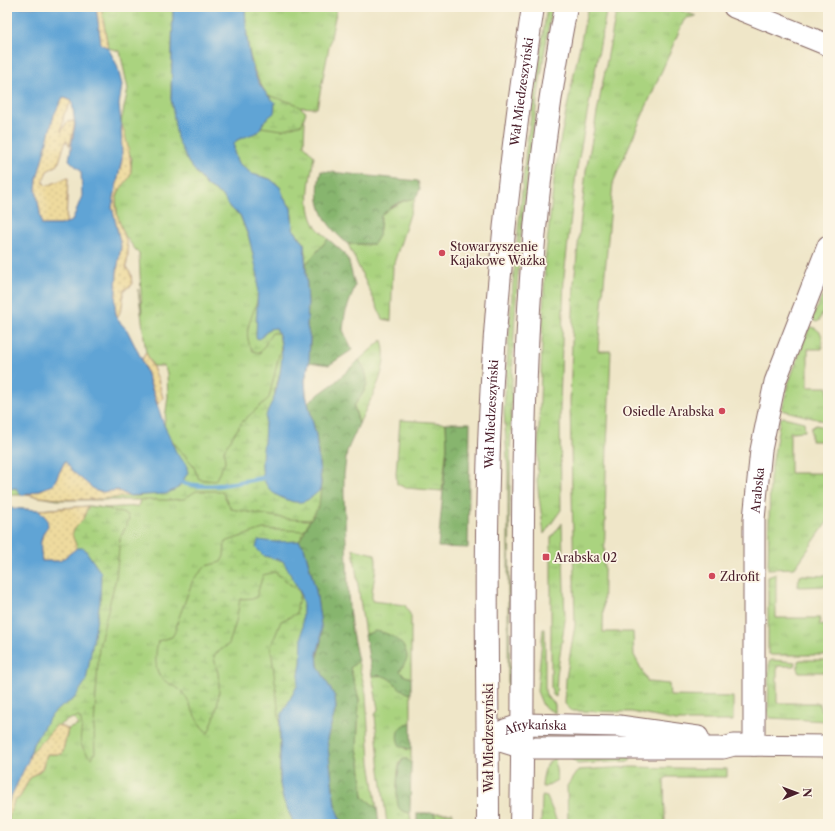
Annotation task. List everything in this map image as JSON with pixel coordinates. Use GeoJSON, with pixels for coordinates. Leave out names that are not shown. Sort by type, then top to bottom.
{"type":"FeatureCollection","features":[{"type":"Feature","properties":{"kind":"main road","name":"Wał Miedzeszyński"},"geometry":{"type":"LineString","coordinates":[[488,824],[487,535],[493,364],[508,184],[533,7]]}},
{"type":"Feature","properties":{"kind":"main road"},"geometry":{"type":"LineString","coordinates":[[521,824],[523,748],[523,502],[530,291],[535,225],[545,142],[566,7]]}},
{"type":"Feature","properties":{"kind":"street"},"geometry":{"type":"LineString","coordinates":[[734,7],[828,45]]}},
{"type":"Feature","properties":{"kind":"street","name":"Arabska"},"geometry":{"type":"LineString","coordinates":[[744,745],[754,519],[761,450],[775,382],[828,246]]}},
{"type":"Feature","properties":{"kind":"street","name":"Afrykańska"},"geometry":{"type":"LineString","coordinates":[[488,737],[523,724],[619,726],[724,740],[744,745]]}},
{"type":"Feature","properties":{"kind":"street","name":"Afrykańska"},"geometry":{"type":"LineString","coordinates":[[488,737],[523,748],[723,748],[744,745],[828,746]]}},
{"type":"Feature","properties":{"kind":"green space"},"geometry":{"type":"Polygon","coordinates":[[[101,7],[173,7],[171,99],[188,162],[207,186],[223,196],[230,208],[240,215],[266,278],[280,321],[310,520],[299,541],[300,592],[281,743],[280,784],[294,824],[7,824],[14,801],[20,797],[29,779],[42,769],[47,754],[62,754],[68,729],[78,725],[73,717],[69,718],[88,506],[105,508],[139,506],[140,496],[177,454],[164,425],[168,397],[167,373],[164,366],[153,366],[146,353],[138,289],[142,314],[139,254],[125,236],[118,220],[116,200],[122,184],[130,176],[132,158],[127,150],[121,122],[128,89],[120,51],[108,48],[101,7]]]}},
{"type":"Feature","properties":{"kind":"green space"},"geometry":{"type":"Polygon","coordinates":[[[245,7],[337,7],[317,108],[275,106],[266,94],[251,59],[247,35],[245,7]]]}},
{"type":"Feature","properties":{"kind":"green space"},"geometry":{"type":"Polygon","coordinates":[[[547,7],[552,7],[531,145],[521,239],[514,332],[509,584],[510,707],[508,697],[508,473],[504,410],[512,293],[526,150],[547,7]]]}},
{"type":"Feature","properties":{"kind":"green space"},"geometry":{"type":"Polygon","coordinates":[[[588,7],[607,7],[576,174],[564,276],[560,408],[561,510],[544,534],[537,482],[545,262],[560,141],[588,7]]]}},
{"type":"Feature","properties":{"kind":"green space"},"geometry":{"type":"Polygon","coordinates":[[[617,7],[673,7],[696,16],[684,20],[613,183],[598,351],[611,351],[606,473],[603,632],[633,632],[634,655],[648,682],[669,684],[670,696],[733,697],[733,721],[676,721],[632,712],[572,711],[565,704],[566,678],[575,625],[570,402],[574,283],[586,171],[617,7]]]}},
{"type":"Feature","properties":{"kind":"green space"},"geometry":{"type":"Polygon","coordinates":[[[267,95],[296,104],[306,112],[302,124],[282,130],[261,127],[275,102],[267,95]]]}},
{"type":"Feature","properties":{"kind":"green space"},"geometry":{"type":"Polygon","coordinates":[[[300,119],[305,121],[304,145],[314,156],[309,190],[309,208],[311,217],[318,229],[328,239],[306,264],[304,243],[293,229],[291,208],[284,198],[280,187],[270,179],[252,174],[237,162],[234,152],[234,144],[237,140],[244,137],[265,120],[300,119]]]}},
{"type":"Feature","properties":{"kind":"green space"},"geometry":{"type":"Polygon","coordinates":[[[321,171],[418,181],[420,189],[415,199],[405,200],[396,204],[381,216],[379,236],[374,244],[348,244],[332,229],[322,212],[318,193],[321,171]]]}},
{"type":"Feature","properties":{"kind":"green space"},"geometry":{"type":"Polygon","coordinates":[[[263,177],[270,179],[280,187],[284,198],[291,208],[293,229],[304,243],[308,302],[307,326],[310,339],[309,362],[305,380],[306,395],[316,435],[321,483],[319,506],[310,520],[289,519],[231,509],[222,491],[196,491],[184,499],[170,500],[57,500],[27,495],[7,495],[7,489],[16,488],[34,491],[53,485],[58,476],[58,462],[52,458],[40,462],[37,453],[39,448],[46,442],[56,442],[64,453],[68,465],[72,471],[97,491],[103,492],[118,490],[128,496],[140,496],[164,490],[177,482],[181,475],[181,466],[170,438],[193,465],[199,479],[215,481],[225,462],[224,450],[242,422],[269,398],[281,347],[279,333],[272,333],[260,353],[253,351],[248,338],[250,320],[258,298],[259,283],[254,253],[240,215],[248,224],[268,275],[275,303],[284,321],[289,349],[275,389],[274,427],[270,458],[274,477],[281,490],[306,494],[315,485],[311,435],[299,391],[304,358],[296,336],[294,318],[297,267],[292,256],[283,245],[286,214],[263,177]]]}},
{"type":"Feature","properties":{"kind":"green space"},"geometry":{"type":"Polygon","coordinates":[[[408,199],[415,199],[393,266],[391,321],[383,319],[348,244],[374,244],[380,229],[381,216],[386,210],[408,199]]]}},
{"type":"Feature","properties":{"kind":"green space"},"geometry":{"type":"Polygon","coordinates":[[[328,239],[344,253],[349,262],[355,286],[345,314],[343,330],[352,350],[329,365],[309,362],[310,339],[307,326],[306,264],[328,239]]]}},
{"type":"Feature","properties":{"kind":"green space"},"geometry":{"type":"Polygon","coordinates":[[[822,297],[828,299],[819,321],[816,322],[812,319],[822,297]]]}},
{"type":"Feature","properties":{"kind":"green space"},"geometry":{"type":"Polygon","coordinates":[[[812,327],[819,331],[822,335],[822,349],[808,349],[808,387],[828,387],[828,422],[782,410],[789,382],[809,328],[812,327]]]}},
{"type":"Feature","properties":{"kind":"green space"},"geometry":{"type":"Polygon","coordinates":[[[382,340],[384,362],[382,372],[359,424],[354,406],[363,394],[367,383],[367,378],[359,360],[382,340]]]}},
{"type":"Feature","properties":{"kind":"green space"},"geometry":{"type":"Polygon","coordinates":[[[359,360],[366,373],[367,383],[363,394],[354,406],[359,424],[347,451],[344,475],[349,608],[352,633],[358,661],[350,668],[359,699],[357,749],[360,762],[363,797],[377,808],[379,824],[342,824],[335,806],[327,739],[336,708],[321,677],[318,666],[321,629],[317,602],[308,559],[299,541],[310,520],[309,500],[321,483],[316,435],[308,402],[333,384],[359,360]]]}},
{"type":"Feature","properties":{"kind":"green space"},"geometry":{"type":"Polygon","coordinates":[[[783,417],[804,422],[805,431],[790,432],[790,473],[828,473],[828,521],[795,568],[768,569],[770,478],[780,419],[783,417]]]}},
{"type":"Feature","properties":{"kind":"green space"},"geometry":{"type":"Polygon","coordinates":[[[400,420],[446,423],[447,446],[442,491],[406,488],[397,484],[396,474],[400,420]]]}},
{"type":"Feature","properties":{"kind":"green space"},"geometry":{"type":"Polygon","coordinates":[[[446,423],[470,423],[468,548],[438,547],[447,446],[446,423]]]}},
{"type":"Feature","properties":{"kind":"green space"},"geometry":{"type":"Polygon","coordinates":[[[816,425],[828,428],[828,441],[811,441],[811,428],[816,425]]]}},
{"type":"Feature","properties":{"kind":"green space"},"geometry":{"type":"Polygon","coordinates":[[[88,506],[105,508],[128,515],[129,520],[120,538],[116,578],[99,646],[94,727],[95,753],[92,758],[85,752],[82,746],[82,727],[79,717],[71,719],[56,727],[28,761],[45,706],[7,508],[39,510],[88,506]]]}},
{"type":"Feature","properties":{"kind":"green space"},"geometry":{"type":"Polygon","coordinates":[[[562,523],[565,620],[557,675],[556,697],[553,695],[551,687],[551,538],[562,523]]]}},
{"type":"Feature","properties":{"kind":"green space"},"geometry":{"type":"Polygon","coordinates":[[[263,529],[305,531],[299,541],[304,547],[316,591],[321,625],[321,640],[317,654],[318,666],[335,697],[336,708],[294,824],[283,799],[280,784],[280,724],[271,647],[281,621],[296,614],[300,592],[275,572],[263,575],[256,598],[240,599],[236,622],[229,644],[214,655],[219,681],[219,697],[214,719],[208,733],[195,717],[183,693],[177,687],[163,680],[159,675],[156,662],[158,641],[172,637],[176,630],[178,620],[193,580],[206,566],[221,562],[224,556],[225,542],[263,529]]]}},
{"type":"Feature","properties":{"kind":"green space"},"geometry":{"type":"Polygon","coordinates":[[[353,549],[375,554],[376,572],[372,601],[405,605],[411,616],[411,678],[405,676],[400,671],[407,655],[395,639],[384,633],[378,632],[365,635],[353,549]]]}},
{"type":"Feature","properties":{"kind":"green space"},"geometry":{"type":"Polygon","coordinates":[[[776,574],[776,618],[820,618],[820,625],[828,625],[828,655],[771,655],[768,653],[768,577],[776,574]]]}},
{"type":"Feature","properties":{"kind":"green space"},"geometry":{"type":"Polygon","coordinates":[[[799,576],[828,576],[828,586],[798,587],[799,576]]]}},
{"type":"Feature","properties":{"kind":"green space"},"geometry":{"type":"Polygon","coordinates":[[[543,629],[545,629],[545,691],[547,697],[555,704],[555,713],[543,706],[537,691],[543,629]]]}},
{"type":"Feature","properties":{"kind":"green space"},"geometry":{"type":"Polygon","coordinates":[[[375,631],[392,636],[401,643],[404,648],[407,659],[400,671],[405,676],[411,678],[411,694],[400,689],[384,676],[372,676],[365,635],[375,631]]]}},
{"type":"Feature","properties":{"kind":"green space"},"geometry":{"type":"Polygon","coordinates":[[[772,660],[795,662],[794,666],[777,666],[777,703],[820,703],[820,710],[826,710],[826,721],[770,718],[768,715],[769,662],[772,660]]]}},
{"type":"Feature","properties":{"kind":"green space"},"geometry":{"type":"Polygon","coordinates":[[[828,660],[828,672],[798,672],[798,661],[828,660]]]}},
{"type":"Feature","properties":{"kind":"green space"},"geometry":{"type":"Polygon","coordinates":[[[358,661],[366,693],[370,762],[377,808],[363,797],[360,762],[357,749],[359,699],[350,668],[358,661]]]}},
{"type":"Feature","properties":{"kind":"green space"},"geometry":{"type":"Polygon","coordinates":[[[382,675],[411,694],[411,723],[405,724],[405,749],[411,750],[411,763],[407,759],[400,761],[397,786],[401,810],[410,813],[411,824],[387,824],[375,715],[378,709],[372,676],[382,675]]]}},
{"type":"Feature","properties":{"kind":"green space"},"geometry":{"type":"Polygon","coordinates":[[[411,723],[411,750],[400,746],[397,734],[403,725],[411,723]]]}},
{"type":"Feature","properties":{"kind":"green space"},"geometry":{"type":"Polygon","coordinates":[[[572,754],[630,755],[630,761],[577,764],[572,759],[572,754]]]}},
{"type":"Feature","properties":{"kind":"green space"},"geometry":{"type":"Polygon","coordinates":[[[555,757],[557,780],[545,787],[542,787],[546,766],[555,757]]]}},
{"type":"Feature","properties":{"kind":"green space"},"geometry":{"type":"Polygon","coordinates":[[[403,759],[407,759],[411,763],[410,813],[401,810],[398,804],[398,775],[403,759]]]}},
{"type":"Feature","properties":{"kind":"green space"},"geometry":{"type":"Polygon","coordinates":[[[630,767],[727,769],[727,777],[668,777],[664,779],[665,824],[568,824],[567,786],[578,770],[630,767]]]}},
{"type":"Feature","properties":{"kind":"green space"},"geometry":{"type":"Polygon","coordinates":[[[542,796],[547,797],[558,824],[541,824],[542,796]]]}},
{"type":"Feature","properties":{"kind":"green space"},"geometry":{"type":"Polygon","coordinates":[[[417,813],[434,813],[437,824],[417,824],[417,813]]]}},
{"type":"Feature","properties":{"kind":"green space"},"geometry":{"type":"Polygon","coordinates":[[[434,813],[453,813],[453,824],[437,824],[434,813]]]}},
{"type":"Feature","properties":{"kind":"sand"},"geometry":{"type":"Polygon","coordinates":[[[96,7],[101,7],[108,48],[101,44],[96,7]]]}},
{"type":"Feature","properties":{"kind":"sand"},"geometry":{"type":"Polygon","coordinates":[[[62,97],[72,101],[64,114],[61,132],[67,122],[75,121],[70,146],[66,140],[58,165],[47,171],[43,182],[47,186],[68,177],[66,223],[60,225],[42,225],[36,189],[37,179],[54,115],[62,97]]]}},
{"type":"Feature","properties":{"kind":"sand"},"geometry":{"type":"Polygon","coordinates":[[[121,122],[125,134],[131,171],[130,176],[118,192],[116,207],[127,245],[128,253],[126,267],[131,274],[132,285],[124,290],[122,307],[117,319],[115,308],[117,271],[121,246],[112,207],[122,159],[121,122]]]}},
{"type":"Feature","properties":{"kind":"sand"},"geometry":{"type":"Polygon","coordinates":[[[146,352],[158,379],[163,398],[158,404],[142,360],[146,352]]]}},
{"type":"Feature","properties":{"kind":"sand"},"geometry":{"type":"Polygon","coordinates":[[[65,461],[96,491],[118,491],[128,496],[78,500],[27,495],[53,485],[65,461]]]}},
{"type":"Feature","properties":{"kind":"sand"},"geometry":{"type":"Polygon","coordinates":[[[88,506],[83,519],[72,534],[77,548],[60,561],[42,561],[40,545],[44,531],[39,510],[88,506]]]}},
{"type":"Feature","properties":{"kind":"sand"},"geometry":{"type":"Polygon","coordinates":[[[57,725],[68,729],[62,754],[47,754],[42,769],[29,779],[20,797],[14,801],[7,823],[7,805],[31,753],[57,725]]]}},
{"type":"Feature","properties":{"kind":"water"},"geometry":{"type":"Polygon","coordinates":[[[7,7],[96,7],[101,44],[108,48],[117,65],[122,85],[119,105],[122,159],[112,207],[121,246],[117,271],[115,308],[117,319],[127,330],[142,360],[164,425],[177,454],[186,464],[188,473],[178,488],[166,494],[128,496],[118,490],[103,492],[96,491],[72,471],[65,461],[53,485],[25,495],[21,495],[16,488],[7,489],[7,7]],[[63,97],[54,115],[37,179],[36,189],[42,225],[60,225],[72,221],[82,196],[81,171],[69,160],[75,125],[72,101],[63,97]]]}},
{"type":"Feature","properties":{"kind":"water"},"geometry":{"type":"Polygon","coordinates":[[[173,7],[245,7],[250,59],[259,83],[275,102],[274,113],[265,120],[258,132],[237,140],[234,144],[234,152],[237,162],[252,174],[270,179],[280,187],[284,198],[291,208],[293,229],[304,243],[308,302],[307,326],[310,339],[309,362],[305,380],[306,395],[316,435],[321,483],[320,490],[308,500],[296,502],[285,499],[276,495],[265,483],[262,459],[265,420],[278,383],[282,354],[281,345],[276,328],[269,329],[260,339],[256,338],[258,276],[249,238],[240,215],[230,208],[223,196],[207,186],[188,162],[177,138],[171,99],[173,7]]]}},
{"type":"Feature","properties":{"kind":"water"},"geometry":{"type":"Polygon","coordinates":[[[7,508],[39,510],[47,519],[48,526],[43,534],[41,542],[42,561],[60,561],[77,548],[84,548],[101,573],[100,602],[86,681],[74,699],[58,709],[50,717],[33,744],[28,761],[7,805],[7,508]]]}},
{"type":"Feature","properties":{"kind":"water"},"geometry":{"type":"Polygon","coordinates":[[[258,540],[275,542],[299,541],[304,547],[316,591],[321,625],[321,640],[317,654],[318,666],[335,697],[336,708],[327,739],[335,806],[342,824],[294,824],[283,799],[280,784],[280,724],[282,714],[297,686],[301,663],[303,605],[300,592],[283,561],[264,556],[256,548],[258,540]]]}},
{"type":"Feature","properties":{"kind":"waterway"},"geometry":{"type":"LineString","coordinates":[[183,483],[213,486],[263,478]]}},
{"type":"Feature","properties":{"kind":"place","name":"Stowarzyszenie Kajakowe Ważka"},"geometry":{"type":"Point","coordinates":[442,253]}},
{"type":"Feature","properties":{"kind":"place","name":"Osiedle Arabska"},"geometry":{"type":"Point","coordinates":[722,411]}},
{"type":"Feature","properties":{"kind":"place","name":"Arabska 02"},"geometry":{"type":"Point","coordinates":[546,557]}},
{"type":"Feature","properties":{"kind":"place","name":"Zdrofit"},"geometry":{"type":"Point","coordinates":[712,576]}}]}
